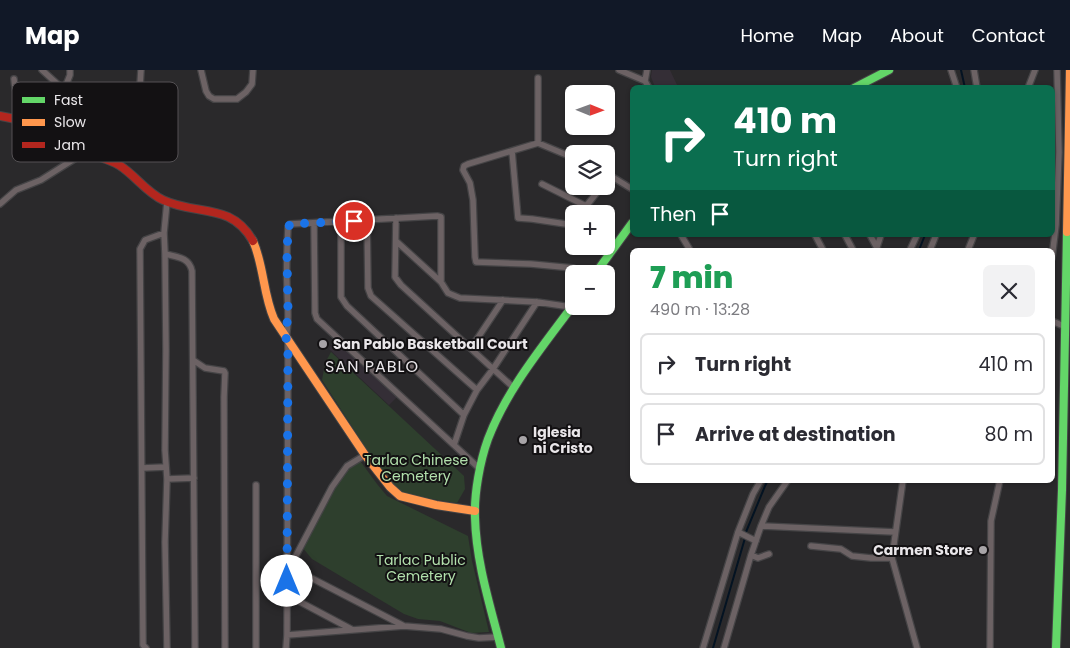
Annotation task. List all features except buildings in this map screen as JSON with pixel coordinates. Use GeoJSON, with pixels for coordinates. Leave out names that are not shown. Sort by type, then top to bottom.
{"type":"FeatureCollection","features":[{"type":"Feature","properties":{"kind":"main road"},"geometry":{"type":"LineString","coordinates":[[860,85],[889,70]]}},
{"type":"Feature","properties":{"kind":"main road"},"geometry":{"type":"LineString","coordinates":[[1066,70],[1069,80]]}},
{"type":"Feature","properties":{"kind":"main road"},"geometry":{"type":"LineString","coordinates":[[1056,648],[1066,327],[1070,70]]}},
{"type":"Feature","properties":{"kind":"main road"},"geometry":{"type":"LineString","coordinates":[[113,162],[166,202],[207,210],[236,221],[248,232],[256,248],[261,266],[270,312],[364,455],[390,487],[400,496],[436,505],[474,511]]}},
{"type":"Feature","properties":{"kind":"main road"},"geometry":{"type":"LineString","coordinates":[[602,265],[630,226]]}},
{"type":"Feature","properties":{"kind":"main road"},"geometry":{"type":"LineString","coordinates":[[501,648],[477,548],[474,511],[480,469],[488,440],[504,405],[566,315]]}},
{"type":"Feature","properties":{"kind":"street"},"geometry":{"type":"LineString","coordinates":[[42,70],[55,82]]}},
{"type":"Feature","properties":{"kind":"street"},"geometry":{"type":"LineString","coordinates":[[67,82],[70,70]]}},
{"type":"Feature","properties":{"kind":"street"},"geometry":{"type":"LineString","coordinates":[[201,70],[209,96],[214,99],[236,99],[246,92],[252,84],[253,70]]}},
{"type":"Feature","properties":{"kind":"street"},"geometry":{"type":"LineString","coordinates":[[619,70],[645,80]]}},
{"type":"Feature","properties":{"kind":"street"},"geometry":{"type":"LineString","coordinates":[[647,70],[645,80],[648,85]]}},
{"type":"Feature","properties":{"kind":"street"},"geometry":{"type":"LineString","coordinates":[[951,70],[955,85]]}},
{"type":"Feature","properties":{"kind":"street"},"geometry":{"type":"LineString","coordinates":[[974,70],[977,85]]}},
{"type":"Feature","properties":{"kind":"street"},"geometry":{"type":"LineString","coordinates":[[1029,85],[1035,70]]}},
{"type":"Feature","properties":{"kind":"street"},"geometry":{"type":"LineString","coordinates":[[1055,233],[1058,152],[1057,70]]}},
{"type":"Feature","properties":{"kind":"street"},"geometry":{"type":"LineString","coordinates":[[538,78],[538,143]]}},
{"type":"Feature","properties":{"kind":"street"},"geometry":{"type":"LineString","coordinates":[[565,154],[538,143],[464,166],[473,200],[476,262],[565,267]]}},
{"type":"Feature","properties":{"kind":"street"},"geometry":{"type":"LineString","coordinates":[[512,151],[518,218],[565,224]]}},
{"type":"Feature","properties":{"kind":"street"},"geometry":{"type":"LineString","coordinates":[[0,204],[16,190],[42,180],[71,162]]}},
{"type":"Feature","properties":{"kind":"street"},"geometry":{"type":"LineString","coordinates":[[615,180],[630,188]]}},
{"type":"Feature","properties":{"kind":"street"},"geometry":{"type":"LineString","coordinates":[[542,184],[584,205]]}},
{"type":"Feature","properties":{"kind":"street"},"geometry":{"type":"LineString","coordinates":[[587,205],[595,195]]}},
{"type":"Feature","properties":{"kind":"street"},"geometry":{"type":"LineString","coordinates":[[166,202],[164,233],[167,479],[165,542],[168,648]]}},
{"type":"Feature","properties":{"kind":"street"},"geometry":{"type":"LineString","coordinates":[[286,648],[289,567],[288,228],[290,224],[441,217],[441,282]]}},
{"type":"Feature","properties":{"kind":"street"},"geometry":{"type":"LineString","coordinates":[[396,218],[396,277],[401,285],[514,388]]}},
{"type":"Feature","properties":{"kind":"street"},"geometry":{"type":"LineString","coordinates":[[367,219],[368,288],[371,296],[477,390]]}},
{"type":"Feature","properties":{"kind":"street"},"geometry":{"type":"LineString","coordinates":[[341,222],[341,298],[347,306],[464,415]]}},
{"type":"Feature","properties":{"kind":"street"},"geometry":{"type":"LineString","coordinates":[[314,223],[315,313],[317,319],[480,469]]}},
{"type":"Feature","properties":{"kind":"street"},"geometry":{"type":"LineString","coordinates":[[146,648],[143,645],[140,249],[145,240],[164,233]]}},
{"type":"Feature","properties":{"kind":"street"},"geometry":{"type":"LineString","coordinates":[[682,237],[689,248]]}},
{"type":"Feature","properties":{"kind":"street"},"geometry":{"type":"LineString","coordinates":[[871,237],[878,248]]}},
{"type":"Feature","properties":{"kind":"street"},"geometry":{"type":"LineString","coordinates":[[396,240],[441,282],[448,293],[460,298],[565,305]]}},
{"type":"Feature","properties":{"kind":"street"},"geometry":{"type":"LineString","coordinates":[[165,254],[185,258],[191,265],[192,270],[195,648]]}},
{"type":"Feature","properties":{"kind":"street"},"geometry":{"type":"LineString","coordinates":[[472,348],[504,300]]}},
{"type":"Feature","properties":{"kind":"street"},"geometry":{"type":"LineString","coordinates":[[454,445],[464,415],[477,390],[493,370],[536,302]]}},
{"type":"Feature","properties":{"kind":"street"},"geometry":{"type":"LineString","coordinates":[[1055,322],[1066,327]]}},
{"type":"Feature","properties":{"kind":"street"},"geometry":{"type":"LineString","coordinates":[[192,360],[205,368],[224,371],[225,373],[225,648]]}},
{"type":"Feature","properties":{"kind":"street"},"geometry":{"type":"LineString","coordinates":[[289,567],[332,488],[347,466],[364,455]]}},
{"type":"Feature","properties":{"kind":"street"},"geometry":{"type":"LineString","coordinates":[[142,468],[166,467]]}},
{"type":"Feature","properties":{"kind":"street"},"geometry":{"type":"LineString","coordinates":[[167,479],[194,478]]}},
{"type":"Feature","properties":{"kind":"street"},"geometry":{"type":"LineString","coordinates":[[702,648],[738,532],[759,483]]}},
{"type":"Feature","properties":{"kind":"street"},"geometry":{"type":"LineString","coordinates":[[724,648],[761,526],[769,507],[786,483]]}},
{"type":"Feature","properties":{"kind":"street"},"geometry":{"type":"LineString","coordinates":[[903,483],[892,558],[917,648]]}},
{"type":"Feature","properties":{"kind":"street"},"geometry":{"type":"LineString","coordinates":[[990,648],[991,521],[999,483]]}},
{"type":"Feature","properties":{"kind":"street"},"geometry":{"type":"LineString","coordinates":[[256,485],[256,648]]}},
{"type":"Feature","properties":{"kind":"street"},"geometry":{"type":"LineString","coordinates":[[761,526],[895,532]]}},
{"type":"Feature","properties":{"kind":"street"},"geometry":{"type":"LineString","coordinates":[[738,532],[756,541]]}},
{"type":"Feature","properties":{"kind":"street"},"geometry":{"type":"LineString","coordinates":[[811,546],[841,549],[852,556],[892,558]]}},
{"type":"Feature","properties":{"kind":"street"},"geometry":{"type":"LineString","coordinates":[[751,555],[758,558],[769,554]]}},
{"type":"Feature","properties":{"kind":"street"},"geometry":{"type":"LineString","coordinates":[[289,567],[404,626]]}},
{"type":"Feature","properties":{"kind":"street"},"geometry":{"type":"LineString","coordinates":[[287,595],[352,629]]}},
{"type":"Feature","properties":{"kind":"street"},"geometry":{"type":"LineString","coordinates":[[287,635],[404,626],[442,629],[479,638],[498,637]]}},
{"type":"Feature","properties":{"kind":"shaded area"},"geometry":{"type":"Polygon","coordinates":[[[652,70],[670,70],[677,85],[654,85],[651,77],[652,70]]]}},
{"type":"Feature","properties":{"kind":"shaded area"},"geometry":{"type":"Polygon","coordinates":[[[335,339],[398,396],[389,405],[329,349],[335,339]]]}},
{"type":"Feature","properties":{"kind":"green space","name":"Tarlac Chinese Cemetery"},"geometry":{"type":"Polygon","coordinates":[[[331,352],[464,476],[465,489],[457,503],[406,495],[382,473],[322,380],[325,363],[331,352]]]}},
{"type":"Feature","properties":{"kind":"green space","name":"Tarlac Public Cemetery"},"geometry":{"type":"Polygon","coordinates":[[[358,458],[387,496],[468,536],[489,632],[471,633],[440,621],[418,619],[404,614],[312,559],[302,547],[348,465],[358,458]]]}},
{"type":"Feature","properties":{"kind":"waterway"},"geometry":{"type":"LineString","coordinates":[[961,70],[964,85]]}},
{"type":"Feature","properties":{"kind":"waterway"},"geometry":{"type":"LineString","coordinates":[[920,248],[924,237]]}},
{"type":"Feature","properties":{"kind":"waterway"},"geometry":{"type":"LineString","coordinates":[[746,532],[766,483]]}},
{"type":"Feature","properties":{"kind":"waterway"},"geometry":{"type":"LineString","coordinates":[[713,648],[745,538]]}},
{"type":"Feature","properties":{"kind":"traffic: fast"},"geometry":{"type":"LineString","coordinates":[[860,85],[889,70]]}},
{"type":"Feature","properties":{"kind":"traffic: fast"},"geometry":{"type":"LineString","coordinates":[[602,265],[630,226]]}},
{"type":"Feature","properties":{"kind":"traffic: fast"},"geometry":{"type":"LineString","coordinates":[[1056,648],[1062,490],[1067,232]]}},
{"type":"Feature","properties":{"kind":"traffic: fast"},"geometry":{"type":"LineString","coordinates":[[501,648],[484,583],[476,534],[475,498],[480,467],[488,439],[515,385],[566,315]]}},
{"type":"Feature","properties":{"kind":"traffic: slow"},"geometry":{"type":"LineString","coordinates":[[1067,232],[1070,70]]}},
{"type":"Feature","properties":{"kind":"traffic: slow"},"geometry":{"type":"LineString","coordinates":[[253,241],[274,319],[365,455],[390,487],[400,496],[436,505],[475,511]]}},
{"type":"Feature","properties":{"kind":"traffic: jam"},"geometry":{"type":"LineString","coordinates":[[0,116],[12,119]]}},
{"type":"Feature","properties":{"kind":"traffic: jam"},"geometry":{"type":"LineString","coordinates":[[112,162],[125,169],[151,193],[163,200],[188,208],[224,215],[234,220],[253,241]]}},
{"type":"Feature","properties":{"kind":"place","name":"San Pablo Basketball Court"},"geometry":{"type":"Point","coordinates":[323,344]}},
{"type":"Feature","properties":{"kind":"place","name":"Iglesia ni Cristo"},"geometry":{"type":"Point","coordinates":[523,440]}},
{"type":"Feature","properties":{"kind":"place","name":"Carmen Store"},"geometry":{"type":"Point","coordinates":[983,550]}},
{"type":"Feature","properties":{"kind":"district","name":"SAN PABLO"},"geometry":{"type":"Point","coordinates":[372,366]}},
{"type":"Feature","properties":{"kind":"route"},"geometry":{"type":"LineString","coordinates":[[287,581],[288,342],[286,338],[288,228],[290,224],[354,221]]}}]}
